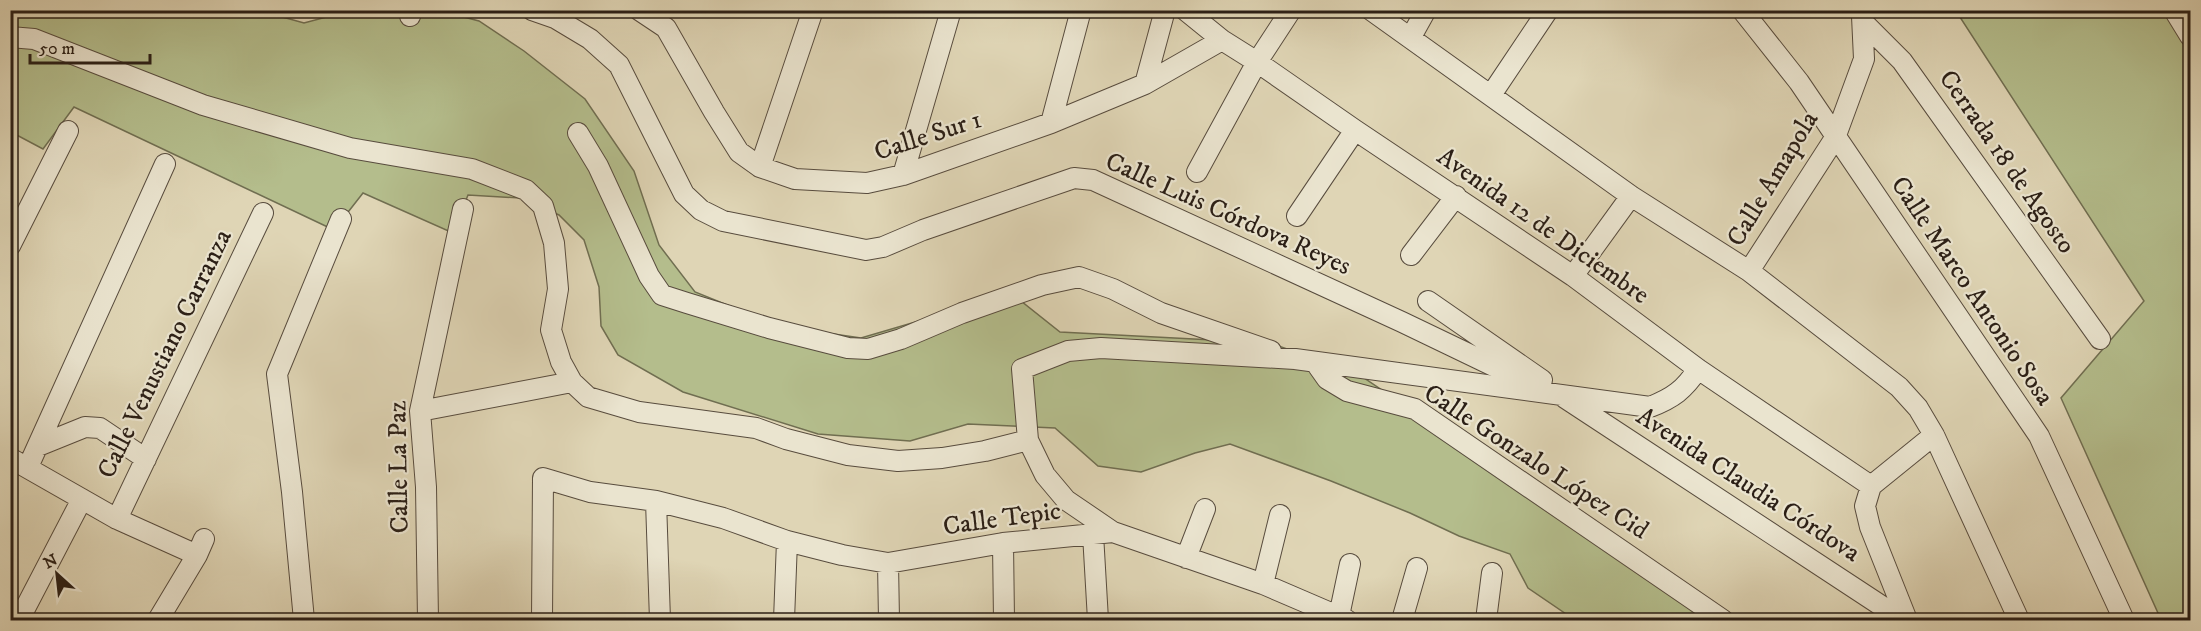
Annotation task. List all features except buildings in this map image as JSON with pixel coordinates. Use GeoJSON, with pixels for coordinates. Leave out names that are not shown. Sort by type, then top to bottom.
{"type":"FeatureCollection","features":[{"type":"Feature","properties":{"kind":"street","name":"Calle Luis Córdova Reyes"},"geometry":{"type":"LineString","coordinates":[[532,10],[555,18],[590,39],[619,64],[684,194],[701,210],[723,221],[866,250],[883,247],[923,230],[1074,178],[1093,180],[1536,384]]}},
{"type":"Feature","properties":{"kind":"street","name":"Calle Sur 1"},"geometry":{"type":"LineString","coordinates":[[639,10],[668,19],[714,112],[740,152],[760,167],[795,179],[867,183],[903,175],[1051,123],[1145,84],[1222,40]]}},
{"type":"Feature","properties":{"kind":"street"},"geometry":{"type":"LineString","coordinates":[[760,167],[813,10]]}},
{"type":"Feature","properties":{"kind":"street"},"geometry":{"type":"LineString","coordinates":[[903,175],[951,10]]}},
{"type":"Feature","properties":{"kind":"street"},"geometry":{"type":"LineString","coordinates":[[1051,123],[1081,10]]}},
{"type":"Feature","properties":{"kind":"street"},"geometry":{"type":"LineString","coordinates":[[1145,84],[1165,10]]}},
{"type":"Feature","properties":{"kind":"street","name":"Avenida 12 de Diciembre"},"geometry":{"type":"LineString","coordinates":[[1185,10],[1222,40],[1573,276],[1698,369],[1870,486]]}},
{"type":"Feature","properties":{"kind":"street"},"geometry":{"type":"LineString","coordinates":[[1197,172],[1257,62],[1291,10]]}},
{"type":"Feature","properties":{"kind":"street"},"geometry":{"type":"LineString","coordinates":[[1371,10],[1631,196],[1749,271],[1899,387],[1918,408],[1934,435],[2019,621]]}},
{"type":"Feature","properties":{"kind":"street"},"geometry":{"type":"LineString","coordinates":[[1411,37],[1426,10]]}},
{"type":"Feature","properties":{"kind":"street"},"geometry":{"type":"LineString","coordinates":[[1491,95],[1548,10]]}},
{"type":"Feature","properties":{"kind":"street","name":"Calle Marco Antonio Sosa"},"geometry":{"type":"LineString","coordinates":[[1742,10],[1799,82],[2039,436],[2124,621]]}},
{"type":"Feature","properties":{"kind":"street"},"geometry":{"type":"LineString","coordinates":[[2174,10],[2190,36]]}},
{"type":"Feature","properties":{"kind":"street","name":"Calle Amapola"},"geometry":{"type":"LineString","coordinates":[[1749,271],[1835,138],[1864,59],[1862,17]]}},
{"type":"Feature","properties":{"kind":"street","name":"Cerrada 18 de Agosto"},"geometry":{"type":"LineString","coordinates":[[1862,17],[1902,61],[2100,339]]}},
{"type":"Feature","properties":{"kind":"street"},"geometry":{"type":"LineString","coordinates":[[10,37],[34,39],[203,105],[350,148],[472,168],[526,190],[543,206],[554,243],[558,289],[551,330],[561,362],[572,382],[588,397],[639,412],[756,428],[848,456],[898,461],[942,458],[985,451],[1027,433]]}},
{"type":"Feature","properties":{"kind":"street"},"geometry":{"type":"LineString","coordinates":[[1297,216],[1355,130]]}},
{"type":"Feature","properties":{"kind":"street"},"geometry":{"type":"LineString","coordinates":[[10,246],[68,131]]}},
{"type":"Feature","properties":{"kind":"street"},"geometry":{"type":"LineString","coordinates":[[578,133],[598,166],[650,276],[662,294],[769,328],[848,348],[867,348],[901,339],[962,313],[1042,285],[1079,277],[1113,289],[1161,313],[1295,359]]}},
{"type":"Feature","properties":{"kind":"street"},"geometry":{"type":"LineString","coordinates":[[28,467],[165,164]]}},
{"type":"Feature","properties":{"kind":"street"},"geometry":{"type":"LineString","coordinates":[[1411,255],[1456,196]]}},
{"type":"Feature","properties":{"kind":"street"},"geometry":{"type":"LineString","coordinates":[[1573,276],[1631,196]]}},
{"type":"Feature","properties":{"kind":"street","name":"Calle La Paz"},"geometry":{"type":"LineString","coordinates":[[428,621],[426,487],[420,411],[463,209]]}},
{"type":"Feature","properties":{"kind":"street","name":"Calle Venustiano Carranza"},"geometry":{"type":"LineString","coordinates":[[117,519],[263,213]]}},
{"type":"Feature","properties":{"kind":"street"},"geometry":{"type":"LineString","coordinates":[[304,621],[292,492],[277,374],[341,219]]}},
{"type":"Feature","properties":{"kind":"street"},"geometry":{"type":"LineString","coordinates":[[1428,301],[1536,384],[1562,396],[1650,407],[1670,399],[1688,385],[1698,369]]}},
{"type":"Feature","properties":{"kind":"street"},"geometry":{"type":"LineString","coordinates":[[1113,532],[1066,500],[1045,475],[1027,433],[1022,369],[1068,351],[1101,348],[1295,359],[1536,384]]}},
{"type":"Feature","properties":{"kind":"street","name":"Calle Gonzalo López Cid"},"geometry":{"type":"LineString","coordinates":[[1315,362],[1327,379],[1347,391],[1415,409],[1723,621]]}},
{"type":"Feature","properties":{"kind":"street"},"geometry":{"type":"LineString","coordinates":[[420,411],[572,382]]}},
{"type":"Feature","properties":{"kind":"street","name":"Avenida Claudia Córdova"},"geometry":{"type":"LineString","coordinates":[[1562,396],[1905,621]]}},
{"type":"Feature","properties":{"kind":"street"},"geometry":{"type":"LineString","coordinates":[[38,446],[85,427],[100,428],[146,459]]}},
{"type":"Feature","properties":{"kind":"street"},"geometry":{"type":"LineString","coordinates":[[1905,621],[1870,527],[1865,506],[1870,486],[1934,435]]}},
{"type":"Feature","properties":{"kind":"street"},"geometry":{"type":"LineString","coordinates":[[10,458],[117,519],[201,547],[158,621]]}},
{"type":"Feature","properties":{"kind":"street","name":"Calle Tepic"},"geometry":{"type":"LineString","coordinates":[[542,621],[543,478],[590,492],[656,501],[723,518],[787,541],[842,555],[888,563],[1003,543],[1113,532],[1263,584],[1343,618]]}},
{"type":"Feature","properties":{"kind":"street","name":"Calle Venustiano Carranza"},"geometry":{"type":"LineString","coordinates":[[19,621],[82,499]]}},
{"type":"Feature","properties":{"kind":"street"},"geometry":{"type":"LineString","coordinates":[[656,501],[660,621]]}},
{"type":"Feature","properties":{"kind":"street"},"geometry":{"type":"LineString","coordinates":[[1186,558],[1205,509]]}},
{"type":"Feature","properties":{"kind":"street"},"geometry":{"type":"LineString","coordinates":[[1263,584],[1280,515]]}},
{"type":"Feature","properties":{"kind":"street"},"geometry":{"type":"LineString","coordinates":[[1093,534],[1098,621]]}},
{"type":"Feature","properties":{"kind":"street"},"geometry":{"type":"LineString","coordinates":[[784,621],[787,541]]}},
{"type":"Feature","properties":{"kind":"street"},"geometry":{"type":"LineString","coordinates":[[1003,543],[1004,621]]}},
{"type":"Feature","properties":{"kind":"street"},"geometry":{"type":"LineString","coordinates":[[888,563],[889,621]]}},
{"type":"Feature","properties":{"kind":"street"},"geometry":{"type":"LineString","coordinates":[[1343,618],[1350,564]]}},
{"type":"Feature","properties":{"kind":"street"},"geometry":{"type":"LineString","coordinates":[[1402,621],[1417,568]]}},
{"type":"Feature","properties":{"kind":"street"},"geometry":{"type":"LineString","coordinates":[[1486,621],[1492,573]]}},
{"type":"Feature","properties":{"kind":"green space"},"geometry":{"type":"Polygon","coordinates":[[[257,10],[304,23],[349,11],[437,10],[479,21],[524,51],[585,99],[634,171],[659,245],[695,292],[779,326],[861,338],[929,318],[1016,297],[1060,332],[1270,343],[1358,374],[1594,533],[1718,620],[1575,620],[1528,588],[1510,554],[1459,536],[1331,481],[1230,444],[1195,453],[1141,472],[1098,466],[1055,428],[968,424],[910,441],[818,434],[683,392],[618,355],[601,326],[599,287],[584,240],[559,215],[521,198],[468,195],[453,233],[363,193],[334,230],[74,107],[43,149],[11,132],[10,11],[257,10]]]}},
{"type":"Feature","properties":{"kind":"green space"},"geometry":{"type":"Polygon","coordinates":[[[1956,11],[2175,11],[2190,37],[2190,620],[2169,620],[2158,613],[2061,398],[2144,301],[1956,11]]]}}]}
